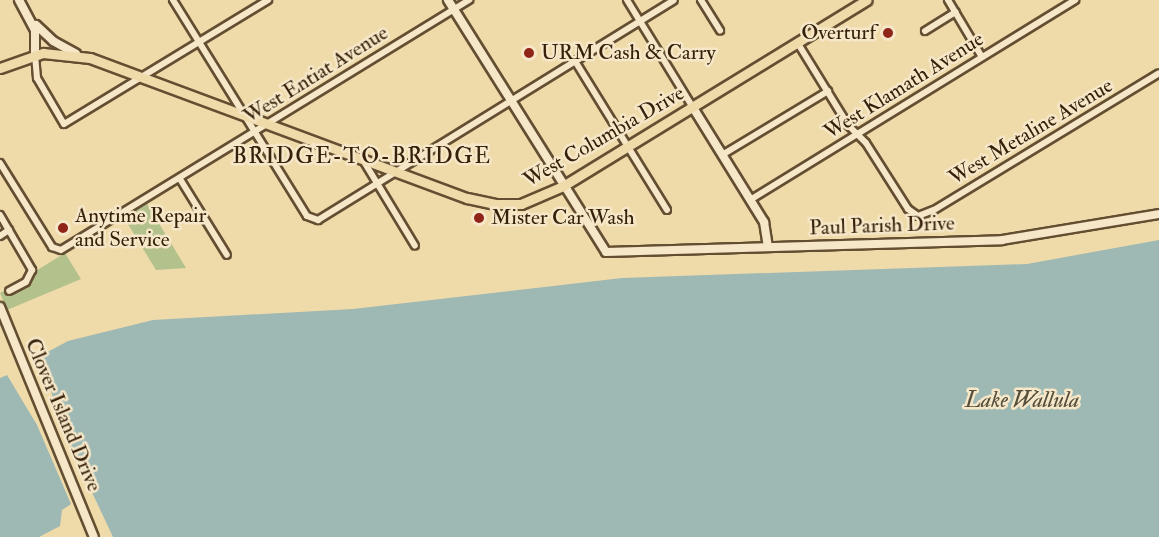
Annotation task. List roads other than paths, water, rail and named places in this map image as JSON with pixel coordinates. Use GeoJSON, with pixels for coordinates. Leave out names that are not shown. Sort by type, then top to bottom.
{"type":"FeatureCollection","features":[{"type":"Feature","properties":{"kind":"main road","name":"West Columbia Drive"},"geometry":{"type":"LineString","coordinates":[[0,68],[35,55],[76,54],[142,76],[467,198],[496,204],[526,202],[563,186],[866,0]]}},
{"type":"Feature","properties":{"kind":"street"},"geometry":{"type":"LineString","coordinates":[[19,0],[30,19],[36,36],[37,78],[64,124],[268,0]]}},
{"type":"Feature","properties":{"kind":"street"},"geometry":{"type":"LineString","coordinates":[[173,0],[308,216],[318,220],[674,0]]}},
{"type":"Feature","properties":{"kind":"street"},"geometry":{"type":"LineString","coordinates":[[448,0],[563,186]]}},
{"type":"Feature","properties":{"kind":"street","name":"West Entiat Avenue"},"geometry":{"type":"LineString","coordinates":[[0,163],[57,250],[180,179],[469,0]]}},
{"type":"Feature","properties":{"kind":"street"},"geometry":{"type":"LineString","coordinates":[[627,0],[765,225],[768,247]]}},
{"type":"Feature","properties":{"kind":"street"},"geometry":{"type":"LineString","coordinates":[[701,0],[720,31]]}},
{"type":"Feature","properties":{"kind":"street"},"geometry":{"type":"LineString","coordinates":[[948,0],[982,57]]}},
{"type":"Feature","properties":{"kind":"street","name":"West Klamath Avenue"},"geometry":{"type":"LineString","coordinates":[[750,200],[1076,0]]}},
{"type":"Feature","properties":{"kind":"street"},"geometry":{"type":"LineString","coordinates":[[925,31],[955,12]]}},
{"type":"Feature","properties":{"kind":"street"},"geometry":{"type":"LineString","coordinates":[[30,19],[53,41],[76,54]]}},
{"type":"Feature","properties":{"kind":"street"},"geometry":{"type":"LineString","coordinates":[[797,42],[858,134]]}},
{"type":"Feature","properties":{"kind":"street"},"geometry":{"type":"LineString","coordinates":[[575,61],[667,210]]}},
{"type":"Feature","properties":{"kind":"street","name":"West Metaline Avenue"},"geometry":{"type":"LineString","coordinates":[[858,134],[908,209],[918,216],[934,210],[1159,73]]}},
{"type":"Feature","properties":{"kind":"street"},"geometry":{"type":"LineString","coordinates":[[722,155],[828,91]]}},
{"type":"Feature","properties":{"kind":"street"},"geometry":{"type":"LineString","coordinates":[[363,159],[415,246]]}},
{"type":"Feature","properties":{"kind":"street"},"geometry":{"type":"LineString","coordinates":[[180,179],[227,255]]}},
{"type":"Feature","properties":{"kind":"street","name":"Paul Parish Drive"},"geometry":{"type":"LineString","coordinates":[[563,186],[605,251],[1020,239],[1159,214]]}},
{"type":"Feature","properties":{"kind":"street"},"geometry":{"type":"LineString","coordinates":[[0,215],[32,270],[26,282],[9,291]]}},
{"type":"Feature","properties":{"kind":"street"},"geometry":{"type":"LineString","coordinates":[[0,236],[9,230]]}},
{"type":"Feature","properties":{"kind":"street","name":"Clover Island Drive"},"geometry":{"type":"LineString","coordinates":[[0,307],[94,537]]}},
{"type":"Feature","properties":{"kind":"water","name":"Lake Wallula"},"geometry":{"type":"Polygon","coordinates":[[[1159,240],[1159,537],[113,537],[66,437],[41,361],[42,355],[68,341],[153,320],[353,309],[622,278],[1027,264],[1159,240]]]}},
{"type":"Feature","properties":{"kind":"water"},"geometry":{"type":"Polygon","coordinates":[[[7,375],[37,425],[71,504],[62,510],[60,526],[39,537],[0,537],[0,378],[7,375]]]}},
{"type":"Feature","properties":{"kind":"place","name":"Overturf"},"geometry":{"type":"Point","coordinates":[888,33]}},
{"type":"Feature","properties":{"kind":"place","name":"URM Cash & Carry"},"geometry":{"type":"Point","coordinates":[529,53]}},
{"type":"Feature","properties":{"kind":"place","name":"Mister Car Wash"},"geometry":{"type":"Point","coordinates":[479,218]}},
{"type":"Feature","properties":{"kind":"place","name":"Anytime Repair and Service"},"geometry":{"type":"Point","coordinates":[63,228]}},
{"type":"Feature","properties":{"kind":"district","name":"BRIDGE-TO-BRIDGE"},"geometry":{"type":"Point","coordinates":[362,157]}}]}
